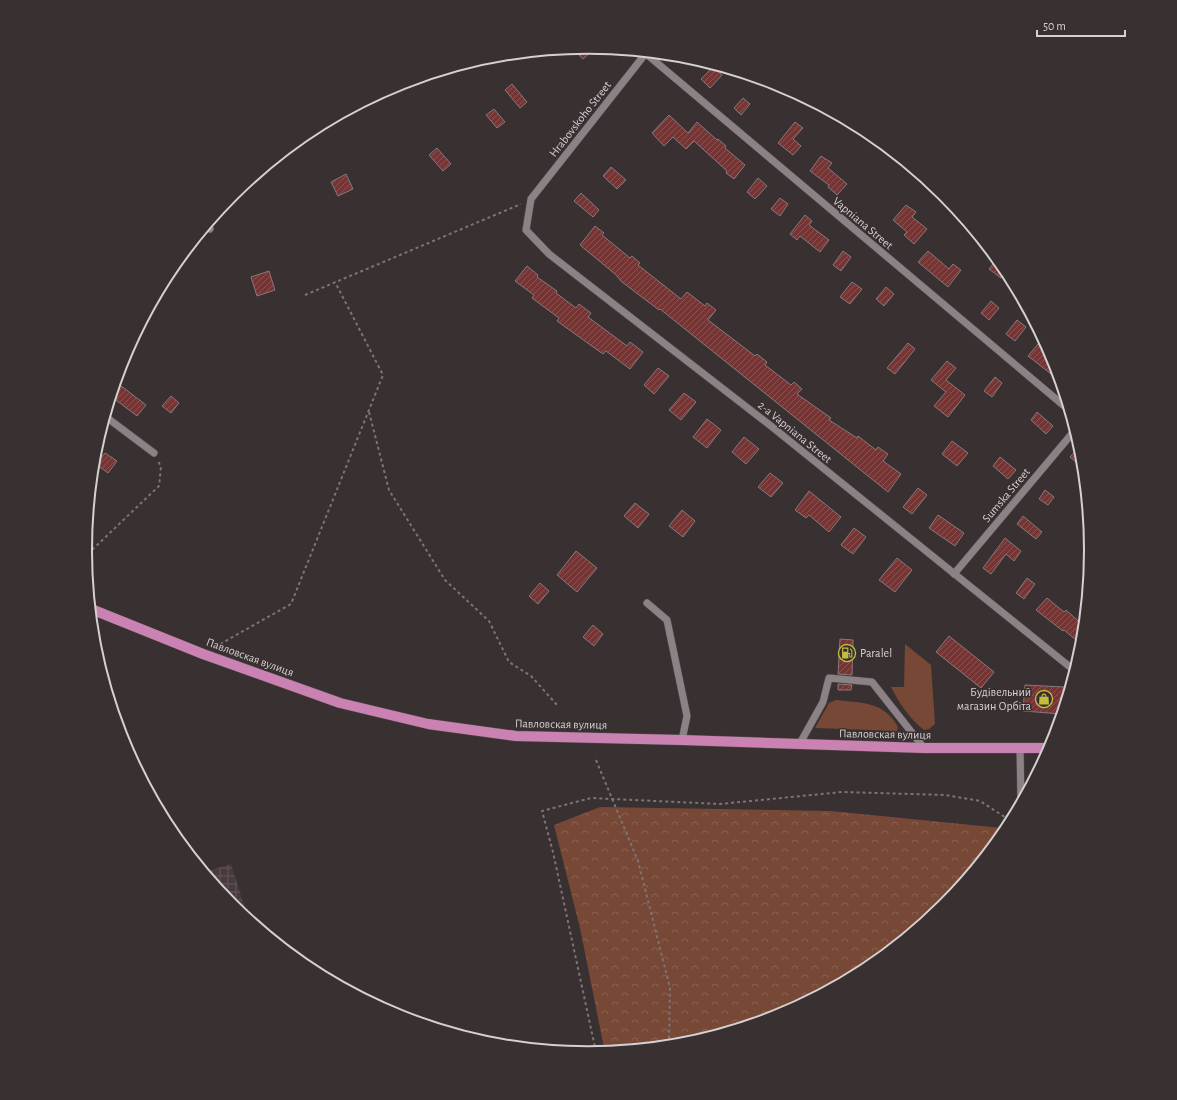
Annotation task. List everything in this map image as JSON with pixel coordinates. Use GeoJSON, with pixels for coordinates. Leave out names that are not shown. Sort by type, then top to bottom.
{"type":"FeatureCollection","features":[{"type":"Feature","properties":{"kind":"main road","name":"Павловская вулиця"},"geometry":{"type":"LineString","coordinates":[[97,611],[203,654],[340,703],[428,724],[516,736],[924,748],[1043,748]]}},
{"type":"Feature","properties":{"kind":"street","name":"Hrabovskoho Street"},"geometry":{"type":"LineString","coordinates":[[531,199],[642,57]]}},
{"type":"Feature","properties":{"kind":"street","name":"Vapniana Street"},"geometry":{"type":"LineString","coordinates":[[651,58],[1062,404]]}},
{"type":"Feature","properties":{"kind":"street","name":"2-a Vapniana Street"},"geometry":{"type":"LineString","coordinates":[[531,199],[526,230],[549,254],[771,426],[1070,667]]}},
{"type":"Feature","properties":{"kind":"street"},"geometry":{"type":"LineString","coordinates":[[110,420],[154,452]]}},
{"type":"Feature","properties":{"kind":"street","name":"Sumska Street"},"geometry":{"type":"LineString","coordinates":[[954,574],[1071,435]]}},
{"type":"Feature","properties":{"kind":"street"},"geometry":{"type":"LineString","coordinates":[[647,603],[667,620],[687,716],[682,740]]}},
{"type":"Feature","properties":{"kind":"street"},"geometry":{"type":"LineString","coordinates":[[799,745],[823,702],[829,678],[872,682],[924,748]]}},
{"type":"Feature","properties":{"kind":"street"},"geometry":{"type":"LineString","coordinates":[[1020,747],[1022,791]]}},
{"type":"Feature","properties":{"kind":"path"},"geometry":{"type":"LineString","coordinates":[[305,295],[531,199]]}},
{"type":"Feature","properties":{"kind":"path"},"geometry":{"type":"LineString","coordinates":[[203,654],[291,604],[383,375],[335,282]]}},
{"type":"Feature","properties":{"kind":"path"},"geometry":{"type":"LineString","coordinates":[[368,411],[389,490],[445,580],[489,621],[509,662],[531,676],[558,706]]}},
{"type":"Feature","properties":{"kind":"path"},"geometry":{"type":"LineString","coordinates":[[92,551],[159,486],[161,467],[154,452]]}},
{"type":"Feature","properties":{"kind":"path"},"geometry":{"type":"LineString","coordinates":[[596,760],[638,861],[670,988],[669,1039]]}},
{"type":"Feature","properties":{"kind":"path"},"geometry":{"type":"LineString","coordinates":[[595,1046],[553,852],[542,811],[591,798],[720,804],[842,792],[945,795],[980,801],[1006,818]]}},
{"type":"Feature","properties":{"kind":"shaded area"},"geometry":{"type":"Polygon","coordinates":[[[231,864],[245,907],[238,901],[210,870],[231,864]]]}},
{"type":"Feature","properties":{"kind":"green space"},"geometry":{"type":"Polygon","coordinates":[[[905,644],[931,665],[935,724],[929,729],[924,730],[914,721],[901,705],[891,687],[904,687],[905,644]]]}},
{"type":"Feature","properties":{"kind":"green space"},"geometry":{"type":"Polygon","coordinates":[[[836,700],[863,703],[879,708],[892,718],[898,727],[897,731],[815,728],[829,703],[836,700]]]}},
{"type":"Feature","properties":{"kind":"green space"},"geometry":{"type":"Polygon","coordinates":[[[600,807],[831,811],[1000,828],[961,877],[916,923],[890,944],[836,980],[808,995],[778,1008],[748,1020],[717,1029],[653,1042],[604,1046],[580,928],[554,825],[600,807]]]}},
{"type":"Feature","properties":{"kind":"building"},"geometry":{"type":"Polygon","coordinates":[[[578,54],[588,54],[583,59],[578,54]]]}},
{"type":"Feature","properties":{"kind":"building"},"geometry":{"type":"Polygon","coordinates":[[[710,70],[719,72],[722,75],[710,88],[701,79],[710,70]]]}},
{"type":"Feature","properties":{"kind":"building"},"geometry":{"type":"Polygon","coordinates":[[[512,84],[527,102],[520,108],[505,90],[512,84]]]}},
{"type":"Feature","properties":{"kind":"building"},"geometry":{"type":"Polygon","coordinates":[[[743,98],[750,104],[741,115],[734,108],[743,98]]]}},
{"type":"Feature","properties":{"kind":"building"},"geometry":{"type":"Polygon","coordinates":[[[494,109],[505,122],[497,128],[486,115],[494,109]]]}},
{"type":"Feature","properties":{"kind":"building"},"geometry":{"type":"Polygon","coordinates":[[[669,115],[688,133],[697,122],[726,146],[725,148],[745,165],[734,179],[694,141],[686,149],[673,137],[664,146],[652,133],[669,115]]]}},
{"type":"Feature","properties":{"kind":"building"},"geometry":{"type":"Polygon","coordinates":[[[795,122],[803,128],[793,139],[801,146],[793,155],[778,143],[795,122]]]}},
{"type":"Feature","properties":{"kind":"building"},"geometry":{"type":"Polygon","coordinates":[[[437,148],[451,164],[443,171],[429,155],[437,148]]]}},
{"type":"Feature","properties":{"kind":"building"},"geometry":{"type":"Polygon","coordinates":[[[821,156],[832,163],[828,168],[847,184],[837,195],[828,187],[829,185],[810,171],[821,156]]]}},
{"type":"Feature","properties":{"kind":"building"},"geometry":{"type":"Polygon","coordinates":[[[611,167],[626,180],[617,189],[603,176],[611,167]]]}},
{"type":"Feature","properties":{"kind":"building"},"geometry":{"type":"Polygon","coordinates":[[[346,174],[353,189],[338,196],[331,182],[346,174]]]}},
{"type":"Feature","properties":{"kind":"building"},"geometry":{"type":"Polygon","coordinates":[[[758,178],[767,186],[755,199],[747,192],[758,178]]]}},
{"type":"Feature","properties":{"kind":"building"},"geometry":{"type":"Polygon","coordinates":[[[581,193],[599,210],[593,217],[574,201],[581,193]]]}},
{"type":"Feature","properties":{"kind":"building"},"geometry":{"type":"Polygon","coordinates":[[[780,198],[788,204],[780,216],[771,209],[780,198]]]}},
{"type":"Feature","properties":{"kind":"building"},"geometry":{"type":"Polygon","coordinates":[[[906,205],[916,212],[912,217],[927,229],[914,244],[904,235],[907,232],[893,220],[906,205]]]}},
{"type":"Feature","properties":{"kind":"building"},"geometry":{"type":"Polygon","coordinates":[[[805,215],[812,221],[809,225],[829,240],[820,252],[800,236],[797,240],[790,234],[805,215]]]}},
{"type":"Feature","properties":{"kind":"building"},"geometry":{"type":"Polygon","coordinates":[[[595,226],[604,233],[602,235],[630,258],[632,256],[640,263],[638,265],[681,299],[687,292],[705,306],[707,303],[716,310],[708,320],[755,356],[757,354],[767,362],[765,365],[791,385],[794,382],[802,389],[797,394],[831,418],[829,420],[857,438],[858,436],[876,450],[878,447],[888,454],[883,461],[901,474],[888,492],[660,309],[659,310],[622,282],[615,274],[580,245],[595,226]]]}},
{"type":"Feature","properties":{"kind":"building"},"geometry":{"type":"Polygon","coordinates":[[[843,251],[851,257],[841,271],[833,265],[843,251]]]}},
{"type":"Feature","properties":{"kind":"building"},"geometry":{"type":"Polygon","coordinates":[[[928,251],[949,269],[953,264],[961,270],[948,287],[918,262],[928,251]]]}},
{"type":"Feature","properties":{"kind":"building"},"geometry":{"type":"Polygon","coordinates":[[[993,264],[1002,276],[1001,278],[989,269],[993,264]]]}},
{"type":"Feature","properties":{"kind":"building"},"geometry":{"type":"Polygon","coordinates":[[[527,266],[538,275],[537,277],[557,291],[556,293],[576,308],[579,304],[591,313],[588,317],[627,346],[630,342],[643,352],[630,369],[606,351],[603,354],[557,321],[559,318],[532,298],[534,295],[515,281],[527,266]]]}},
{"type":"Feature","properties":{"kind":"building"},"geometry":{"type":"Polygon","coordinates":[[[269,271],[275,290],[257,296],[251,277],[269,271]]]}},
{"type":"Feature","properties":{"kind":"building"},"geometry":{"type":"Polygon","coordinates":[[[852,282],[862,289],[850,304],[840,297],[852,282]]]}},
{"type":"Feature","properties":{"kind":"building"},"geometry":{"type":"Polygon","coordinates":[[[886,287],[894,294],[884,306],[876,299],[886,287]]]}},
{"type":"Feature","properties":{"kind":"building"},"geometry":{"type":"Polygon","coordinates":[[[991,301],[999,308],[989,320],[981,313],[991,301]]]}},
{"type":"Feature","properties":{"kind":"building"},"geometry":{"type":"Polygon","coordinates":[[[1017,320],[1026,327],[1015,341],[1006,334],[1017,320]]]}},
{"type":"Feature","properties":{"kind":"building"},"geometry":{"type":"Polygon","coordinates":[[[908,343],[915,349],[895,374],[887,368],[908,343]]]}},
{"type":"Feature","properties":{"kind":"building"},"geometry":{"type":"Polygon","coordinates":[[[1038,344],[1047,360],[1052,375],[1028,356],[1038,344]]]}},
{"type":"Feature","properties":{"kind":"building"},"geometry":{"type":"Polygon","coordinates":[[[947,361],[956,368],[946,380],[965,395],[948,417],[934,406],[946,392],[931,380],[947,361]]]}},
{"type":"Feature","properties":{"kind":"building"},"geometry":{"type":"Polygon","coordinates":[[[658,368],[669,376],[654,394],[644,385],[658,368]]]}},
{"type":"Feature","properties":{"kind":"building"},"geometry":{"type":"Polygon","coordinates":[[[995,377],[1002,383],[992,397],[984,391],[995,377]]]}},
{"type":"Feature","properties":{"kind":"building"},"geometry":{"type":"Polygon","coordinates":[[[121,386],[146,405],[137,416],[116,400],[121,386]]]}},
{"type":"Feature","properties":{"kind":"building"},"geometry":{"type":"Polygon","coordinates":[[[684,393],[696,402],[681,420],[669,410],[684,393]]]}},
{"type":"Feature","properties":{"kind":"building"},"geometry":{"type":"Polygon","coordinates":[[[171,396],[179,403],[171,413],[162,406],[171,396]]]}},
{"type":"Feature","properties":{"kind":"building"},"geometry":{"type":"Polygon","coordinates":[[[1037,412],[1053,426],[1046,434],[1031,420],[1037,412]]]}},
{"type":"Feature","properties":{"kind":"building"},"geometry":{"type":"Polygon","coordinates":[[[707,419],[721,430],[707,448],[693,437],[707,419]]]}},
{"type":"Feature","properties":{"kind":"building"},"geometry":{"type":"Polygon","coordinates":[[[744,437],[759,449],[746,464],[732,452],[744,437]]]}},
{"type":"Feature","properties":{"kind":"building"},"geometry":{"type":"Polygon","coordinates":[[[952,441],[968,453],[957,466],[942,454],[952,441]]]}},
{"type":"Feature","properties":{"kind":"building"},"geometry":{"type":"Polygon","coordinates":[[[1075,452],[1076,462],[1070,457],[1075,452]]]}},
{"type":"Feature","properties":{"kind":"building"},"geometry":{"type":"Polygon","coordinates":[[[105,453],[117,461],[108,473],[100,467],[101,458],[105,453]]]}},
{"type":"Feature","properties":{"kind":"building"},"geometry":{"type":"Polygon","coordinates":[[[1000,457],[1016,470],[1008,479],[993,466],[1000,457]]]}},
{"type":"Feature","properties":{"kind":"building"},"geometry":{"type":"Polygon","coordinates":[[[770,473],[783,483],[771,497],[758,487],[770,473]]]}},
{"type":"Feature","properties":{"kind":"building"},"geometry":{"type":"Polygon","coordinates":[[[918,488],[927,495],[912,514],[903,507],[918,488]]]}},
{"type":"Feature","properties":{"kind":"building"},"geometry":{"type":"Polygon","coordinates":[[[1045,490],[1054,497],[1048,505],[1039,499],[1045,490]]]}},
{"type":"Feature","properties":{"kind":"building"},"geometry":{"type":"Polygon","coordinates":[[[809,491],[841,517],[829,532],[809,515],[806,518],[795,510],[809,491]]]}},
{"type":"Feature","properties":{"kind":"building"},"geometry":{"type":"Polygon","coordinates":[[[635,503],[649,514],[638,528],[624,516],[635,503]]]}},
{"type":"Feature","properties":{"kind":"building"},"geometry":{"type":"Polygon","coordinates":[[[682,510],[695,521],[683,537],[669,526],[682,510]]]}},
{"type":"Feature","properties":{"kind":"building"},"geometry":{"type":"Polygon","coordinates":[[[938,515],[964,533],[955,546],[929,528],[938,515]]]}},
{"type":"Feature","properties":{"kind":"building"},"geometry":{"type":"Polygon","coordinates":[[[1023,516],[1042,532],[1036,539],[1017,524],[1023,516]]]}},
{"type":"Feature","properties":{"kind":"building"},"geometry":{"type":"Polygon","coordinates":[[[854,528],[866,537],[853,554],[841,545],[854,528]]]}},
{"type":"Feature","properties":{"kind":"building"},"geometry":{"type":"Polygon","coordinates":[[[1005,538],[1021,551],[1014,561],[1006,554],[991,574],[983,568],[1005,538]]]}},
{"type":"Feature","properties":{"kind":"building"},"geometry":{"type":"Polygon","coordinates":[[[576,551],[597,568],[577,592],[557,575],[576,551]]]}},
{"type":"Feature","properties":{"kind":"building"},"geometry":{"type":"Polygon","coordinates":[[[897,558],[912,570],[895,592],[879,580],[897,558]]]}},
{"type":"Feature","properties":{"kind":"building"},"geometry":{"type":"Polygon","coordinates":[[[1027,578],[1035,584],[1024,599],[1016,593],[1027,578]]]}},
{"type":"Feature","properties":{"kind":"building"},"geometry":{"type":"Polygon","coordinates":[[[540,583],[549,591],[538,604],[529,596],[540,583]]]}},
{"type":"Feature","properties":{"kind":"building"},"geometry":{"type":"Polygon","coordinates":[[[1047,598],[1064,612],[1066,610],[1079,622],[1076,640],[1064,630],[1063,631],[1036,610],[1047,598]]]}},
{"type":"Feature","properties":{"kind":"building"},"geometry":{"type":"Polygon","coordinates":[[[593,625],[603,634],[594,646],[583,637],[593,625]]]}},
{"type":"Feature","properties":{"kind":"building"},"geometry":{"type":"Polygon","coordinates":[[[949,636],[994,672],[981,688],[936,652],[949,636]]]}},
{"type":"Feature","properties":{"kind":"building"},"geometry":{"type":"Polygon","coordinates":[[[840,639],[853,640],[852,675],[838,674],[840,639]]]}},
{"type":"Feature","properties":{"kind":"building"},"geometry":{"type":"Polygon","coordinates":[[[838,684],[852,685],[851,690],[838,690],[838,684]]]}},
{"type":"Feature","properties":{"kind":"building","name":"Будівельний магазин Орбіта"},"geometry":{"type":"Polygon","coordinates":[[[1025,685],[1064,687],[1056,714],[1023,711],[1025,685]]]}},
{"type":"Feature","properties":{"kind":"place","name":"Paralel"},"geometry":{"type":"Point","coordinates":[847,653]}},
{"type":"Feature","properties":{"kind":"place","name":"Будівельний магазин Орбіта"},"geometry":{"type":"Point","coordinates":[1044,699]}}]}
